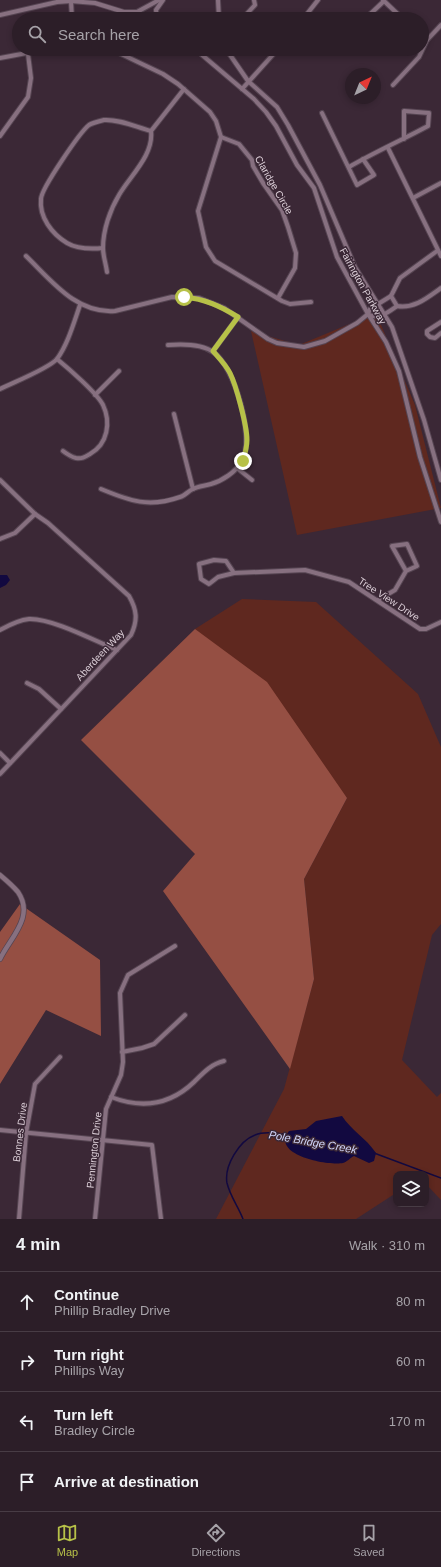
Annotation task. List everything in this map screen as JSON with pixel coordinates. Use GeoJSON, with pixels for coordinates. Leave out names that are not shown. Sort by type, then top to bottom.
{"type":"FeatureCollection","features":[{"type":"Feature","properties":{"kind":"street"},"geometry":{"type":"LineString","coordinates":[[13,12],[57,2],[72,1],[95,3],[124,12],[137,12],[159,0]]}},
{"type":"Feature","properties":{"kind":"street"},"geometry":{"type":"LineString","coordinates":[[156,12],[163,0]]}},
{"type":"Feature","properties":{"kind":"street"},"geometry":{"type":"LineString","coordinates":[[218,0],[219,12]]}},
{"type":"Feature","properties":{"kind":"street"},"geometry":{"type":"LineString","coordinates":[[248,12],[255,5],[254,0]]}},
{"type":"Feature","properties":{"kind":"street"},"geometry":{"type":"LineString","coordinates":[[309,12],[318,0]]}},
{"type":"Feature","properties":{"kind":"street"},"geometry":{"type":"LineString","coordinates":[[72,1],[72,12]]}},
{"type":"Feature","properties":{"kind":"street"},"geometry":{"type":"LineString","coordinates":[[372,12],[383,1],[395,12]]}},
{"type":"Feature","properties":{"kind":"street"},"geometry":{"type":"LineString","coordinates":[[0,15],[12,12]]}},
{"type":"Feature","properties":{"kind":"street"},"geometry":{"type":"LineString","coordinates":[[429,37],[441,25]]}},
{"type":"Feature","properties":{"kind":"street"},"geometry":{"type":"LineString","coordinates":[[0,58],[14,56]]}},
{"type":"Feature","properties":{"kind":"street"},"geometry":{"type":"LineString","coordinates":[[0,136],[28,97],[31,78],[28,56]]}},
{"type":"Feature","properties":{"kind":"street"},"geometry":{"type":"LineString","coordinates":[[125,56],[163,74],[184,89],[210,112],[216,121],[222,137],[198,211],[206,247],[215,261],[290,304],[311,302]]}},
{"type":"Feature","properties":{"kind":"street","name":"Fairington Parkway"},"geometry":{"type":"LineString","coordinates":[[205,56],[242,88],[266,112],[276,126],[297,165],[314,188],[337,257],[368,314],[386,342],[399,371],[420,457],[441,522]]}},
{"type":"Feature","properties":{"kind":"street","name":"Fairington Parkway"},"geometry":{"type":"LineString","coordinates":[[231,56],[248,82],[277,107],[288,125],[320,185],[355,267],[392,327],[422,413],[441,480]]}},
{"type":"Feature","properties":{"kind":"street"},"geometry":{"type":"LineString","coordinates":[[242,88],[272,56]]}},
{"type":"Feature","properties":{"kind":"street"},"geometry":{"type":"LineString","coordinates":[[393,85],[419,56]]}},
{"type":"Feature","properties":{"kind":"street"},"geometry":{"type":"LineString","coordinates":[[107,272],[103,248],[108,220],[112,208],[118,196],[147,152],[152,140],[151,131],[184,89]]}},
{"type":"Feature","properties":{"kind":"street"},"geometry":{"type":"LineString","coordinates":[[348,167],[388,148],[428,126],[429,113],[404,111],[404,139]]}},
{"type":"Feature","properties":{"kind":"street"},"geometry":{"type":"LineString","coordinates":[[322,113],[357,185],[374,176],[363,159]]}},
{"type":"Feature","properties":{"kind":"street"},"geometry":{"type":"LineString","coordinates":[[103,248],[81,248],[68,244],[45,223],[41,210],[41,197],[76,139],[90,125],[103,120],[118,121],[151,131]]}},
{"type":"Feature","properties":{"kind":"street","name":"Claridge Circle"},"geometry":{"type":"LineString","coordinates":[[222,137],[239,144],[252,160],[253,166],[263,183],[282,210],[296,253],[294,268],[278,298]]}},
{"type":"Feature","properties":{"kind":"street"},"geometry":{"type":"LineString","coordinates":[[388,148],[437,251],[441,256]]}},
{"type":"Feature","properties":{"kind":"street"},"geometry":{"type":"LineString","coordinates":[[413,198],[441,183]]}},
{"type":"Feature","properties":{"kind":"street"},"geometry":{"type":"LineString","coordinates":[[26,256],[61,290],[80,305],[106,312],[172,298],[199,298],[209,301],[238,317],[268,339],[277,343],[304,347],[325,341],[368,314],[370,309],[391,296],[400,278],[437,251]]}},
{"type":"Feature","properties":{"kind":"street"},"geometry":{"type":"LineString","coordinates":[[368,314],[376,318],[384,315],[396,306],[406,308],[424,300],[441,288]]}},
{"type":"Feature","properties":{"kind":"street"},"geometry":{"type":"LineString","coordinates":[[391,296],[396,306]]}},
{"type":"Feature","properties":{"kind":"street"},"geometry":{"type":"LineString","coordinates":[[0,389],[41,369],[57,359],[67,340],[80,305]]}},
{"type":"Feature","properties":{"kind":"street"},"geometry":{"type":"LineString","coordinates":[[213,351],[238,317]]}},
{"type":"Feature","properties":{"kind":"street"},"geometry":{"type":"LineString","coordinates":[[441,322],[427,331],[427,334],[430,337],[435,338],[441,333]]}},
{"type":"Feature","properties":{"kind":"street"},"geometry":{"type":"LineString","coordinates":[[101,489],[131,502],[163,502],[182,497],[193,489],[212,484],[225,478],[243,461],[247,438],[243,416],[231,375],[225,365],[213,351],[190,346],[168,345]]}},
{"type":"Feature","properties":{"kind":"street"},"geometry":{"type":"LineString","coordinates":[[57,359],[102,403],[106,414],[107,431],[104,442],[96,451],[82,459],[74,458],[62,451]]}},
{"type":"Feature","properties":{"kind":"street"},"geometry":{"type":"LineString","coordinates":[[95,395],[119,371]]}},
{"type":"Feature","properties":{"kind":"street"},"geometry":{"type":"LineString","coordinates":[[174,414],[193,489]]}},
{"type":"Feature","properties":{"kind":"street"},"geometry":{"type":"LineString","coordinates":[[237,468],[252,480]]}},
{"type":"Feature","properties":{"kind":"street","name":"Aberdeen Way"},"geometry":{"type":"LineString","coordinates":[[0,480],[35,514],[48,523],[129,596],[132,600],[136,615],[136,623],[131,635],[0,774]]}},
{"type":"Feature","properties":{"kind":"street"},"geometry":{"type":"LineString","coordinates":[[0,539],[15,533],[35,514]]}},
{"type":"Feature","properties":{"kind":"street"},"geometry":{"type":"LineString","coordinates":[[378,600],[395,590],[406,572],[417,566],[407,544],[392,546],[406,572]]}},
{"type":"Feature","properties":{"kind":"street","name":"Tree View Drive"},"geometry":{"type":"LineString","coordinates":[[234,573],[226,561],[214,560],[199,564],[201,579],[208,584],[218,577],[234,573],[305,570],[348,582],[378,600],[420,629],[426,629],[441,622]]}},
{"type":"Feature","properties":{"kind":"street"},"geometry":{"type":"LineString","coordinates":[[0,630],[19,621],[30,619],[48,622],[117,650]]}},
{"type":"Feature","properties":{"kind":"street"},"geometry":{"type":"LineString","coordinates":[[26,683],[39,689],[61,709]]}},
{"type":"Feature","properties":{"kind":"street"},"geometry":{"type":"LineString","coordinates":[[0,753],[10,764]]}},
{"type":"Feature","properties":{"kind":"street"},"geometry":{"type":"LineString","coordinates":[[0,875],[18,892],[23,909],[21,926],[5,948],[0,959]]}},
{"type":"Feature","properties":{"kind":"street","name":"Pennington Drive"},"geometry":{"type":"LineString","coordinates":[[95,1219],[106,1109],[121,1075],[122,1052],[120,993],[122,985],[128,975],[136,969],[175,946]]}},
{"type":"Feature","properties":{"kind":"street"},"geometry":{"type":"LineString","coordinates":[[122,1052],[154,1044],[185,1015]]}},
{"type":"Feature","properties":{"kind":"street","name":"Bonnes Drive"},"geometry":{"type":"LineString","coordinates":[[19,1219],[26,1133],[34,1084],[60,1057]]}},
{"type":"Feature","properties":{"kind":"street"},"geometry":{"type":"LineString","coordinates":[[112,1097],[124,1102],[145,1105],[170,1099],[183,1092],[215,1063],[224,1061]]}},
{"type":"Feature","properties":{"kind":"street"},"geometry":{"type":"LineString","coordinates":[[0,1130],[152,1145],[161,1219]]}},
{"type":"Feature","properties":{"kind":"shaded area"},"geometry":{"type":"Polygon","coordinates":[[[376,313],[415,405],[441,508],[297,535],[251,331],[299,345],[376,313]]]}},
{"type":"Feature","properties":{"kind":"shaded area"},"geometry":{"type":"Polygon","coordinates":[[[242,599],[316,602],[418,694],[441,747],[441,924],[432,935],[402,1060],[437,1097],[441,1093],[441,1200],[429,1187],[429,1171],[393,1171],[393,1195],[356,1219],[216,1219],[284,1089],[314,979],[304,879],[347,798],[195,629],[242,599]]]}},
{"type":"Feature","properties":{"kind":"shaded area"},"geometry":{"type":"Polygon","coordinates":[[[195,629],[267,682],[347,798],[304,879],[314,979],[290,1069],[163,891],[195,854],[81,740],[195,629]]]}},
{"type":"Feature","properties":{"kind":"shaded area"},"geometry":{"type":"Polygon","coordinates":[[[20,904],[100,960],[101,1036],[46,1010],[0,1084],[0,932],[20,904]]]}},
{"type":"Feature","properties":{"kind":"water"},"geometry":{"type":"Polygon","coordinates":[[[0,575],[7,575],[10,580],[6,585],[0,588],[0,575]]]}},
{"type":"Feature","properties":{"kind":"water"},"geometry":{"type":"Polygon","coordinates":[[[342,1116],[376,1153],[374,1161],[369,1163],[354,1156],[343,1163],[326,1163],[303,1157],[287,1147],[285,1139],[289,1131],[306,1129],[316,1121],[342,1116]]]}},
{"type":"Feature","properties":{"kind":"waterway","name":"Pole Bridge Creek"},"geometry":{"type":"LineString","coordinates":[[243,1219],[227,1183],[230,1162],[238,1148],[249,1138],[255,1135],[267,1133],[288,1135]]}},
{"type":"Feature","properties":{"kind":"waterway","name":"Pole Bridge Creek"},"geometry":{"type":"LineString","coordinates":[[374,1153],[441,1178]]}},
{"type":"Feature","properties":{"kind":"route"},"geometry":{"type":"LineString","coordinates":[[184,297],[199,298],[209,301],[238,317],[213,351],[231,375],[243,416],[247,438],[243,461]]}}]}
